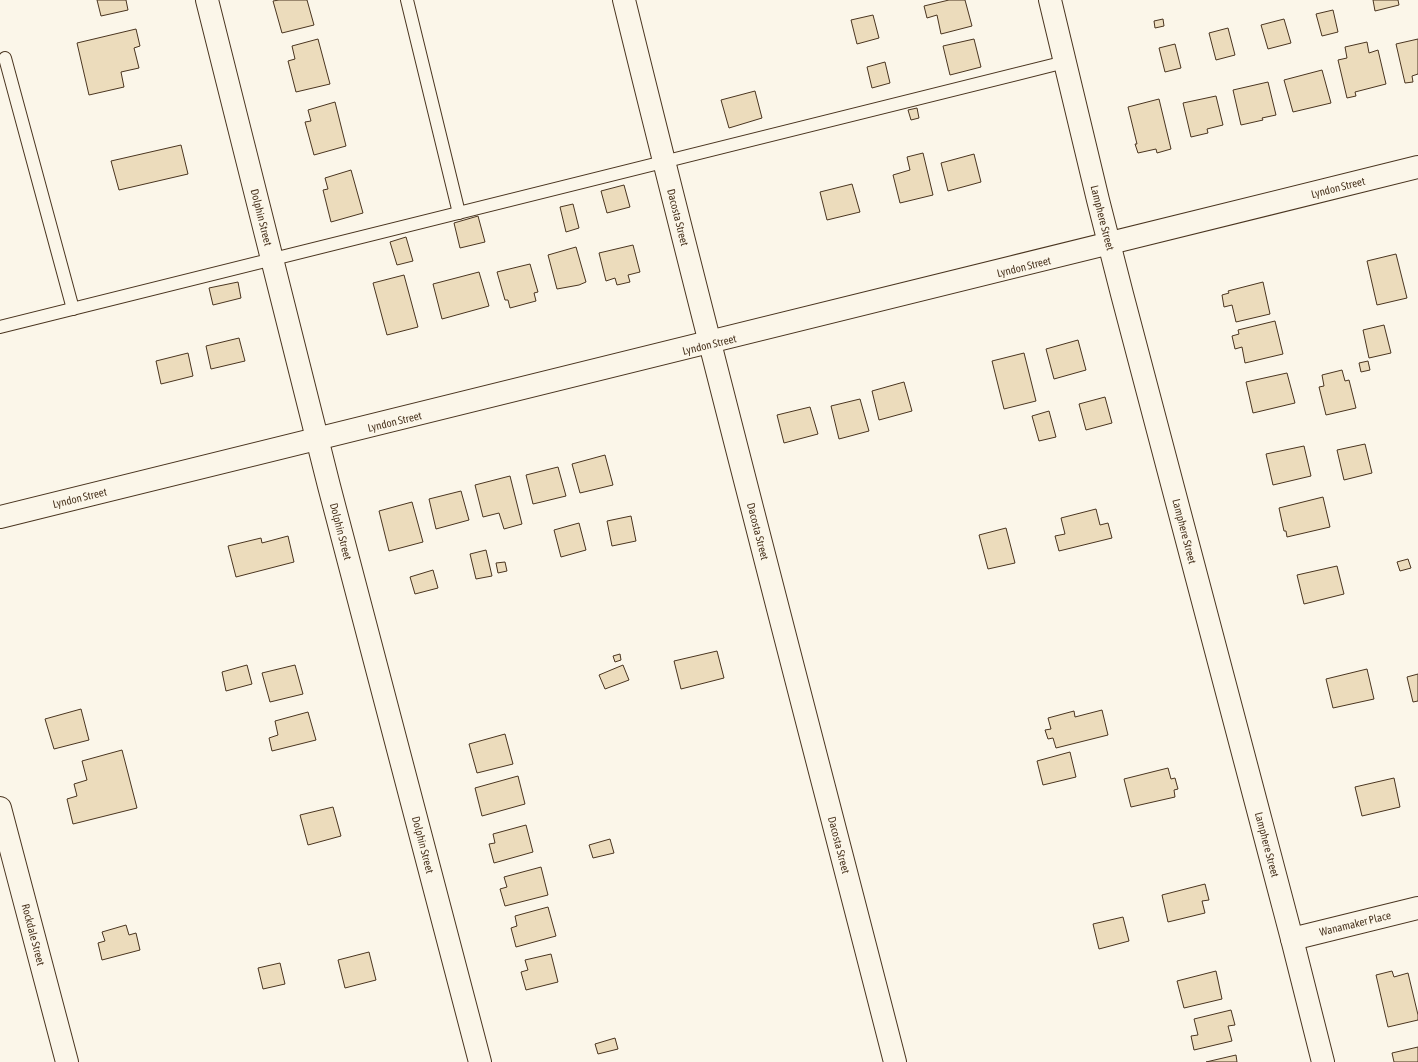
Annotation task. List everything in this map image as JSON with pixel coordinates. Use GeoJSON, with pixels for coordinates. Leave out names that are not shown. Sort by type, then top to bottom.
{"type":"FeatureCollection","features":[{"type":"Feature","properties":{"kind":"street","name":"Dolphin Street"},"geometry":{"type":"LineString","coordinates":[[207,0],[335,509],[480,1062]]}},
{"type":"Feature","properties":{"kind":"street","name":"Dacosta Street"},"geometry":{"type":"LineString","coordinates":[[624,0],[710,345],[895,1062]]}},
{"type":"Feature","properties":{"kind":"street","name":"Lamphere Street"},"geometry":{"type":"LineString","coordinates":[[1050,0],[1098,200],[1323,1062]]}},
{"type":"Feature","properties":{"kind":"street","name":"Lyndon Street"},"geometry":{"type":"LineString","coordinates":[[0,517],[710,345],[1418,168]]}},
{"type":"Feature","properties":{"kind":"street","name":"Rockdale Street"},"geometry":{"type":"LineString","coordinates":[[0,808],[66,1062]]}},
{"type":"Feature","properties":{"kind":"street","name":"Wanamaker Place"},"geometry":{"type":"LineString","coordinates":[[1292,939],[1418,908]]}},
{"type":"Feature","properties":{"kind":"lane"},"geometry":{"type":"LineString","coordinates":[[407,0],[459,213]]}},
{"type":"Feature","properties":{"kind":"lane"},"geometry":{"type":"LineString","coordinates":[[6,58],[73,309]]}},
{"type":"Feature","properties":{"kind":"lane"},"geometry":{"type":"LineString","coordinates":[[0,327],[1066,62]]}},
{"type":"Feature","properties":{"kind":"building"},"geometry":{"type":"Polygon","coordinates":[[[97,0],[126,0],[128,10],[101,16],[97,0]]]}},
{"type":"Feature","properties":{"kind":"building"},"geometry":{"type":"Polygon","coordinates":[[[307,0],[314,25],[282,33],[273,1],[307,0]]]}},
{"type":"Feature","properties":{"kind":"building"},"geometry":{"type":"Polygon","coordinates":[[[949,0],[965,0],[972,26],[941,34],[937,15],[927,18],[924,6],[949,0]]]}},
{"type":"Feature","properties":{"kind":"building"},"geometry":{"type":"Polygon","coordinates":[[[1373,0],[1398,0],[1399,5],[1375,11],[1373,0]]]}},
{"type":"Feature","properties":{"kind":"building"},"geometry":{"type":"Polygon","coordinates":[[[1333,10],[1338,32],[1322,36],[1316,14],[1333,10]]]}},
{"type":"Feature","properties":{"kind":"building"},"geometry":{"type":"Polygon","coordinates":[[[873,15],[879,38],[857,44],[851,20],[873,15]]]}},
{"type":"Feature","properties":{"kind":"building"},"geometry":{"type":"Polygon","coordinates":[[[1163,19],[1164,26],[1155,28],[1154,21],[1163,19]]]}},
{"type":"Feature","properties":{"kind":"building"},"geometry":{"type":"Polygon","coordinates":[[[1284,19],[1291,43],[1268,49],[1261,25],[1284,19]]]}},
{"type":"Feature","properties":{"kind":"building"},"geometry":{"type":"Polygon","coordinates":[[[1228,28],[1235,55],[1216,60],[1209,33],[1228,28]]]}},
{"type":"Feature","properties":{"kind":"building"},"geometry":{"type":"Polygon","coordinates":[[[136,29],[140,46],[134,48],[139,68],[121,72],[124,87],[89,95],[77,43],[136,29]]]}},
{"type":"Feature","properties":{"kind":"building"},"geometry":{"type":"Polygon","coordinates":[[[318,39],[330,84],[296,92],[288,61],[295,59],[292,46],[318,39]]]}},
{"type":"Feature","properties":{"kind":"building"},"geometry":{"type":"Polygon","coordinates":[[[974,39],[981,67],[950,75],[943,46],[974,39]]]}},
{"type":"Feature","properties":{"kind":"building"},"geometry":{"type":"Polygon","coordinates":[[[1418,39],[1418,74],[1412,76],[1413,82],[1405,83],[1396,44],[1418,39]]]}},
{"type":"Feature","properties":{"kind":"building"},"geometry":{"type":"Polygon","coordinates":[[[1367,42],[1369,53],[1378,50],[1386,84],[1355,92],[1356,96],[1347,98],[1338,60],[1347,58],[1345,47],[1367,42]]]}},
{"type":"Feature","properties":{"kind":"building"},"geometry":{"type":"Polygon","coordinates":[[[1175,44],[1181,68],[1165,72],[1159,48],[1175,44]]]}},
{"type":"Feature","properties":{"kind":"building"},"geometry":{"type":"Polygon","coordinates":[[[885,62],[890,83],[872,88],[867,67],[885,62]]]}},
{"type":"Feature","properties":{"kind":"building"},"geometry":{"type":"Polygon","coordinates":[[[1322,70],[1331,103],[1293,112],[1284,80],[1322,70]]]}},
{"type":"Feature","properties":{"kind":"building"},"geometry":{"type":"Polygon","coordinates":[[[1268,82],[1276,115],[1262,118],[1263,120],[1241,125],[1233,90],[1268,82]]]}},
{"type":"Feature","properties":{"kind":"building"},"geometry":{"type":"Polygon","coordinates":[[[755,91],[762,118],[729,128],[721,100],[755,91]]]}},
{"type":"Feature","properties":{"kind":"building"},"geometry":{"type":"Polygon","coordinates":[[[1216,96],[1223,125],[1207,129],[1208,133],[1191,137],[1183,103],[1216,96]]]}},
{"type":"Feature","properties":{"kind":"building"},"geometry":{"type":"Polygon","coordinates":[[[1159,99],[1171,149],[1157,153],[1156,149],[1138,153],[1128,107],[1159,99]]]}},
{"type":"Feature","properties":{"kind":"building"},"geometry":{"type":"Polygon","coordinates":[[[335,102],[346,146],[314,155],[305,122],[311,121],[308,110],[335,102]]]}},
{"type":"Feature","properties":{"kind":"building"},"geometry":{"type":"Polygon","coordinates":[[[917,108],[919,118],[911,120],[908,110],[917,108]]]}},
{"type":"Feature","properties":{"kind":"building"},"geometry":{"type":"Polygon","coordinates":[[[181,145],[188,174],[119,190],[111,161],[181,145]]]}},
{"type":"Feature","properties":{"kind":"building"},"geometry":{"type":"Polygon","coordinates":[[[923,153],[933,195],[900,203],[893,175],[910,170],[907,157],[923,153]]]}},
{"type":"Feature","properties":{"kind":"building"},"geometry":{"type":"Polygon","coordinates":[[[974,154],[981,182],[948,191],[941,163],[974,154]]]}},
{"type":"Feature","properties":{"kind":"building"},"geometry":{"type":"Polygon","coordinates":[[[351,170],[363,213],[331,222],[323,190],[328,189],[325,178],[351,170]]]}},
{"type":"Feature","properties":{"kind":"building"},"geometry":{"type":"Polygon","coordinates":[[[852,184],[860,212],[827,220],[820,192],[852,184]]]}},
{"type":"Feature","properties":{"kind":"building"},"geometry":{"type":"Polygon","coordinates":[[[624,185],[630,207],[607,213],[601,191],[624,185]]]}},
{"type":"Feature","properties":{"kind":"building"},"geometry":{"type":"Polygon","coordinates":[[[573,204],[579,228],[566,232],[560,207],[573,204]]]}},
{"type":"Feature","properties":{"kind":"building"},"geometry":{"type":"Polygon","coordinates":[[[478,216],[485,242],[460,248],[454,223],[478,216]]]}},
{"type":"Feature","properties":{"kind":"building"},"geometry":{"type":"Polygon","coordinates":[[[406,237],[413,261],[397,265],[390,242],[406,237]]]}},
{"type":"Feature","properties":{"kind":"building"},"geometry":{"type":"Polygon","coordinates":[[[633,245],[640,272],[628,275],[630,282],[617,285],[615,278],[606,281],[599,253],[633,245]]]}},
{"type":"Feature","properties":{"kind":"building"},"geometry":{"type":"Polygon","coordinates":[[[576,247],[586,282],[579,285],[557,289],[548,255],[576,247]]]}},
{"type":"Feature","properties":{"kind":"building"},"geometry":{"type":"Polygon","coordinates":[[[1396,254],[1407,298],[1377,305],[1367,261],[1396,254]]]}},
{"type":"Feature","properties":{"kind":"building"},"geometry":{"type":"Polygon","coordinates":[[[530,264],[538,292],[534,293],[536,301],[510,308],[508,300],[505,300],[497,272],[530,264]]]}},
{"type":"Feature","properties":{"kind":"building"},"geometry":{"type":"Polygon","coordinates":[[[479,272],[489,306],[442,319],[433,284],[479,272]]]}},
{"type":"Feature","properties":{"kind":"building"},"geometry":{"type":"Polygon","coordinates":[[[404,275],[418,327],[387,335],[373,283],[404,275]]]}},
{"type":"Feature","properties":{"kind":"building"},"geometry":{"type":"Polygon","coordinates":[[[238,282],[241,298],[213,305],[209,288],[238,282]]]}},
{"type":"Feature","properties":{"kind":"building"},"geometry":{"type":"Polygon","coordinates":[[[1263,282],[1270,314],[1236,322],[1232,305],[1224,307],[1222,295],[1229,293],[1228,291],[1263,282]]]}},
{"type":"Feature","properties":{"kind":"building"},"geometry":{"type":"Polygon","coordinates":[[[1275,321],[1283,354],[1245,363],[1242,347],[1235,349],[1232,336],[1239,334],[1238,330],[1275,321]]]}},
{"type":"Feature","properties":{"kind":"building"},"geometry":{"type":"Polygon","coordinates":[[[1384,325],[1391,353],[1369,358],[1363,330],[1384,325]]]}},
{"type":"Feature","properties":{"kind":"building"},"geometry":{"type":"Polygon","coordinates":[[[239,338],[245,361],[211,369],[206,346],[239,338]]]}},
{"type":"Feature","properties":{"kind":"building"},"geometry":{"type":"Polygon","coordinates":[[[1078,340],[1086,370],[1054,379],[1046,349],[1078,340]]]}},
{"type":"Feature","properties":{"kind":"building"},"geometry":{"type":"Polygon","coordinates":[[[188,353],[193,376],[161,384],[156,361],[188,353]]]}},
{"type":"Feature","properties":{"kind":"building"},"geometry":{"type":"Polygon","coordinates":[[[1024,353],[1036,401],[1004,409],[992,361],[1024,353]]]}},
{"type":"Feature","properties":{"kind":"building"},"geometry":{"type":"Polygon","coordinates":[[[1368,361],[1370,370],[1361,372],[1359,363],[1368,361]]]}},
{"type":"Feature","properties":{"kind":"building"},"geometry":{"type":"Polygon","coordinates":[[[1342,370],[1345,381],[1349,380],[1356,408],[1326,415],[1319,387],[1324,386],[1322,375],[1342,370]]]}},
{"type":"Feature","properties":{"kind":"building"},"geometry":{"type":"Polygon","coordinates":[[[1287,373],[1295,403],[1253,413],[1246,382],[1287,373]]]}},
{"type":"Feature","properties":{"kind":"building"},"geometry":{"type":"Polygon","coordinates":[[[904,382],[912,411],[879,420],[872,391],[904,382]]]}},
{"type":"Feature","properties":{"kind":"building"},"geometry":{"type":"Polygon","coordinates":[[[1105,397],[1112,423],[1086,430],[1079,404],[1105,397]]]}},
{"type":"Feature","properties":{"kind":"building"},"geometry":{"type":"Polygon","coordinates":[[[860,399],[869,431],[839,439],[831,406],[860,399]]]}},
{"type":"Feature","properties":{"kind":"building"},"geometry":{"type":"Polygon","coordinates":[[[810,407],[818,434],[784,443],[777,415],[810,407]]]}},
{"type":"Feature","properties":{"kind":"building"},"geometry":{"type":"Polygon","coordinates":[[[1049,411],[1056,437],[1039,441],[1032,416],[1049,411]]]}},
{"type":"Feature","properties":{"kind":"building"},"geometry":{"type":"Polygon","coordinates":[[[1365,444],[1372,473],[1344,480],[1337,450],[1365,444]]]}},
{"type":"Feature","properties":{"kind":"building"},"geometry":{"type":"Polygon","coordinates":[[[1304,446],[1311,476],[1273,485],[1266,454],[1304,446]]]}},
{"type":"Feature","properties":{"kind":"building"},"geometry":{"type":"Polygon","coordinates":[[[605,455],[613,485],[580,493],[572,464],[605,455]]]}},
{"type":"Feature","properties":{"kind":"building"},"geometry":{"type":"Polygon","coordinates":[[[558,467],[566,496],[533,504],[526,475],[558,467]]]}},
{"type":"Feature","properties":{"kind":"building"},"geometry":{"type":"Polygon","coordinates":[[[510,476],[522,524],[504,529],[499,513],[483,517],[475,485],[510,476]]]}},
{"type":"Feature","properties":{"kind":"building"},"geometry":{"type":"Polygon","coordinates":[[[461,491],[469,520],[436,529],[429,499],[461,491]]]}},
{"type":"Feature","properties":{"kind":"building"},"geometry":{"type":"Polygon","coordinates":[[[1323,497],[1330,527],[1287,537],[1286,531],[1284,531],[1279,508],[1323,497]]]}},
{"type":"Feature","properties":{"kind":"building"},"geometry":{"type":"Polygon","coordinates":[[[412,502],[423,542],[389,551],[379,511],[412,502]]]}},
{"type":"Feature","properties":{"kind":"building"},"geometry":{"type":"Polygon","coordinates":[[[1096,509],[1100,525],[1108,523],[1112,538],[1059,551],[1055,536],[1065,534],[1061,518],[1096,509]]]}},
{"type":"Feature","properties":{"kind":"building"},"geometry":{"type":"Polygon","coordinates":[[[631,516],[636,541],[612,546],[607,521],[631,516]]]}},
{"type":"Feature","properties":{"kind":"building"},"geometry":{"type":"Polygon","coordinates":[[[579,523],[586,550],[561,557],[554,530],[579,523]]]}},
{"type":"Feature","properties":{"kind":"building"},"geometry":{"type":"Polygon","coordinates":[[[1006,528],[1015,563],[988,569],[979,535],[1006,528]]]}},
{"type":"Feature","properties":{"kind":"building"},"geometry":{"type":"Polygon","coordinates":[[[288,536],[294,562],[236,577],[228,546],[261,538],[262,543],[288,536]]]}},
{"type":"Feature","properties":{"kind":"building"},"geometry":{"type":"Polygon","coordinates":[[[486,550],[492,576],[476,579],[470,554],[486,550]]]}},
{"type":"Feature","properties":{"kind":"building"},"geometry":{"type":"Polygon","coordinates":[[[1408,559],[1411,568],[1400,571],[1397,562],[1408,559]]]}},
{"type":"Feature","properties":{"kind":"building"},"geometry":{"type":"Polygon","coordinates":[[[505,562],[507,571],[498,573],[496,563],[505,562]]]}},
{"type":"Feature","properties":{"kind":"building"},"geometry":{"type":"Polygon","coordinates":[[[1337,566],[1344,594],[1304,604],[1297,575],[1337,566]]]}},
{"type":"Feature","properties":{"kind":"building"},"geometry":{"type":"Polygon","coordinates":[[[433,570],[438,588],[415,594],[410,577],[433,570]]]}},
{"type":"Feature","properties":{"kind":"building"},"geometry":{"type":"Polygon","coordinates":[[[717,651],[724,678],[681,689],[674,661],[717,651]]]}},
{"type":"Feature","properties":{"kind":"building"},"geometry":{"type":"Polygon","coordinates":[[[620,654],[621,660],[615,662],[613,656],[620,654]]]}},
{"type":"Feature","properties":{"kind":"building"},"geometry":{"type":"Polygon","coordinates":[[[247,665],[252,684],[226,691],[222,672],[247,665]]]}},
{"type":"Feature","properties":{"kind":"building"},"geometry":{"type":"Polygon","coordinates":[[[295,665],[303,694],[270,702],[262,673],[295,665]]]}},
{"type":"Feature","properties":{"kind":"building"},"geometry":{"type":"Polygon","coordinates":[[[623,665],[629,680],[605,689],[599,675],[623,665]]]}},
{"type":"Feature","properties":{"kind":"building"},"geometry":{"type":"Polygon","coordinates":[[[1367,669],[1374,699],[1333,708],[1326,679],[1367,669]]]}},
{"type":"Feature","properties":{"kind":"building"},"geometry":{"type":"Polygon","coordinates":[[[1418,674],[1418,701],[1413,702],[1407,677],[1418,674]]]}},
{"type":"Feature","properties":{"kind":"building"},"geometry":{"type":"Polygon","coordinates":[[[81,709],[89,740],[54,749],[45,719],[81,709]]]}},
{"type":"Feature","properties":{"kind":"building"},"geometry":{"type":"Polygon","coordinates":[[[1102,710],[1108,735],[1056,748],[1053,738],[1048,739],[1045,730],[1051,729],[1048,718],[1074,711],[1075,717],[1102,710]]]}},
{"type":"Feature","properties":{"kind":"building"},"geometry":{"type":"Polygon","coordinates":[[[308,712],[316,740],[272,751],[269,738],[278,735],[275,721],[308,712]]]}},
{"type":"Feature","properties":{"kind":"building"},"geometry":{"type":"Polygon","coordinates":[[[505,734],[513,764],[477,773],[469,744],[505,734]]]}},
{"type":"Feature","properties":{"kind":"building"},"geometry":{"type":"Polygon","coordinates":[[[122,750],[137,808],[73,824],[67,799],[77,796],[74,784],[87,780],[82,761],[122,750]]]}},
{"type":"Feature","properties":{"kind":"building"},"geometry":{"type":"Polygon","coordinates":[[[1070,752],[1076,777],[1043,785],[1037,761],[1070,752]]]}},
{"type":"Feature","properties":{"kind":"building"},"geometry":{"type":"Polygon","coordinates":[[[1168,768],[1171,779],[1175,778],[1178,789],[1174,790],[1175,797],[1131,807],[1124,779],[1168,768]]]}},
{"type":"Feature","properties":{"kind":"building"},"geometry":{"type":"Polygon","coordinates":[[[518,776],[525,804],[482,816],[475,788],[518,776]]]}},
{"type":"Feature","properties":{"kind":"building"},"geometry":{"type":"Polygon","coordinates":[[[1394,778],[1400,807],[1362,816],[1355,787],[1394,778]]]}},
{"type":"Feature","properties":{"kind":"building"},"geometry":{"type":"Polygon","coordinates":[[[333,807],[341,836],[308,845],[300,815],[333,807]]]}},
{"type":"Feature","properties":{"kind":"building"},"geometry":{"type":"Polygon","coordinates":[[[526,825],[533,852],[494,863],[489,844],[495,843],[493,834],[526,825]]]}},
{"type":"Feature","properties":{"kind":"building"},"geometry":{"type":"Polygon","coordinates":[[[610,839],[614,853],[593,858],[589,845],[610,839]]]}},
{"type":"Feature","properties":{"kind":"building"},"geometry":{"type":"Polygon","coordinates":[[[541,867],[548,895],[505,906],[500,889],[507,887],[504,877],[541,867]]]}},
{"type":"Feature","properties":{"kind":"building"},"geometry":{"type":"Polygon","coordinates":[[[1205,884],[1209,900],[1202,901],[1205,913],[1168,922],[1162,895],[1205,884]]]}},
{"type":"Feature","properties":{"kind":"building"},"geometry":{"type":"Polygon","coordinates":[[[548,907],[556,936],[516,947],[511,928],[517,926],[515,916],[548,907]]]}},
{"type":"Feature","properties":{"kind":"building"},"geometry":{"type":"Polygon","coordinates":[[[1123,917],[1129,941],[1099,949],[1093,924],[1123,917]]]}},
{"type":"Feature","properties":{"kind":"building"},"geometry":{"type":"Polygon","coordinates":[[[126,925],[129,935],[136,933],[140,950],[102,960],[98,943],[105,941],[102,932],[126,925]]]}},
{"type":"Feature","properties":{"kind":"building"},"geometry":{"type":"Polygon","coordinates":[[[369,952],[376,980],[345,988],[338,960],[369,952]]]}},
{"type":"Feature","properties":{"kind":"building"},"geometry":{"type":"Polygon","coordinates":[[[551,954],[558,982],[526,990],[521,972],[528,970],[525,960],[551,954]]]}},
{"type":"Feature","properties":{"kind":"building"},"geometry":{"type":"Polygon","coordinates":[[[280,963],[285,984],[263,989],[258,968],[280,963]]]}},
{"type":"Feature","properties":{"kind":"building"},"geometry":{"type":"Polygon","coordinates":[[[1216,971],[1222,999],[1184,1008],[1177,981],[1216,971]]]}},
{"type":"Feature","properties":{"kind":"building"},"geometry":{"type":"Polygon","coordinates":[[[1392,971],[1394,977],[1408,973],[1418,1020],[1388,1027],[1376,975],[1392,971]]]}},
{"type":"Feature","properties":{"kind":"building"},"geometry":{"type":"Polygon","coordinates":[[[1231,1010],[1235,1025],[1228,1026],[1232,1041],[1194,1050],[1191,1036],[1198,1035],[1194,1019],[1231,1010]]]}},
{"type":"Feature","properties":{"kind":"building"},"geometry":{"type":"Polygon","coordinates":[[[615,1038],[618,1049],[598,1054],[595,1044],[615,1038]]]}},
{"type":"Feature","properties":{"kind":"building"},"geometry":{"type":"Polygon","coordinates":[[[1418,1047],[1418,1062],[1394,1062],[1392,1053],[1418,1047]]]}},
{"type":"Feature","properties":{"kind":"building"},"geometry":{"type":"Polygon","coordinates":[[[1236,1055],[1237,1062],[1206,1062],[1236,1055]]]}}]}
